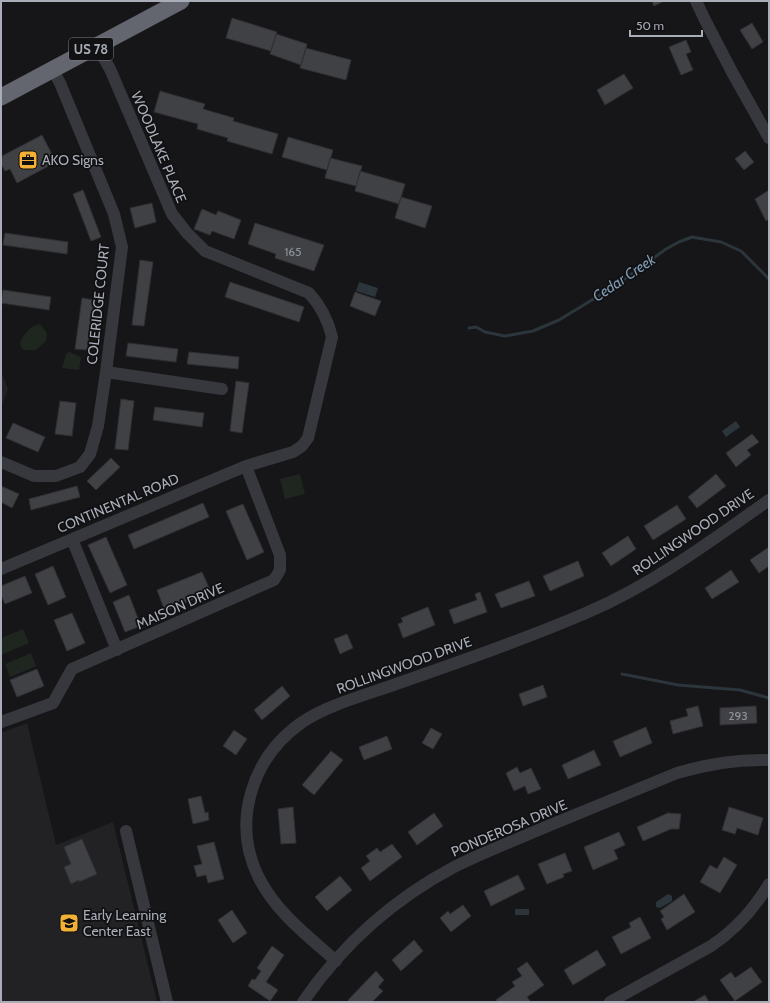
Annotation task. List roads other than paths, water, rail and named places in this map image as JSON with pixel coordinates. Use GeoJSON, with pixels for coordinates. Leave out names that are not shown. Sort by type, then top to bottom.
{"type":"FeatureCollection","features":[{"type":"Feature","properties":{"kind":"highway","name":"US 78"},"geometry":{"type":"LineString","coordinates":[[1,97],[181,1]]}},
{"type":"Feature","properties":{"kind":"street"},"geometry":{"type":"LineString","coordinates":[[696,1],[725,59],[769,138]]}},
{"type":"Feature","properties":{"kind":"street","name":"WOODLAKE PLACE"},"geometry":{"type":"LineString","coordinates":[[97,46],[110,69],[172,214],[187,233],[205,251],[309,293],[318,304],[329,324],[332,338],[308,438],[302,446],[293,452],[246,466]]}},
{"type":"Feature","properties":{"kind":"street","name":"COLERIDGE COURT"},"geometry":{"type":"LineString","coordinates":[[1,462],[34,476],[56,476],[80,467],[90,454],[98,426],[106,372],[122,247],[114,214],[60,83],[53,70]]}},
{"type":"Feature","properties":{"kind":"street"},"geometry":{"type":"LineString","coordinates":[[106,372],[222,389]]}},
{"type":"Feature","properties":{"kind":"street","name":"CONTINENTAL ROAD"},"geometry":{"type":"LineString","coordinates":[[1,569],[246,466]]}},
{"type":"Feature","properties":{"kind":"street","name":"MAISON DRIVE"},"geometry":{"type":"LineString","coordinates":[[1,722],[53,703],[72,669],[274,580],[280,570],[280,556],[246,466]]}},
{"type":"Feature","properties":{"kind":"street","name":"ROLLINGWOOD DRIVE"},"geometry":{"type":"LineString","coordinates":[[336,961],[283,912],[260,878],[252,859],[248,842],[249,800],[254,781],[261,766],[278,744],[302,722],[327,709],[560,624],[615,600],[684,559],[769,500]]}},
{"type":"Feature","properties":{"kind":"street"},"geometry":{"type":"LineString","coordinates":[[72,539],[117,650]]}},
{"type":"Feature","properties":{"kind":"street","name":"PONDEROSA DRIVE"},"geometry":{"type":"LineString","coordinates":[[303,1002],[352,942],[369,926],[399,902],[438,876],[481,855],[677,772],[724,762],[769,760]]}},
{"type":"Feature","properties":{"kind":"street"},"geometry":{"type":"LineString","coordinates":[[126,831],[167,1002]]}},
{"type":"Feature","properties":{"kind":"street"},"geometry":{"type":"LineString","coordinates":[[610,1002],[711,946],[724,937],[735,928],[753,908],[769,884]]}},
{"type":"Feature","properties":{"kind":"waterway","name":"Cedar Creek"},"geometry":{"type":"LineString","coordinates":[[469,328],[476,327],[485,332],[505,336],[533,331],[559,320],[615,286],[666,249],[692,237],[721,242],[741,251],[769,279]]}},
{"type":"Feature","properties":{"kind":"waterway"},"geometry":{"type":"LineString","coordinates":[[622,674],[678,685],[740,690],[769,698]]}},
{"type":"Feature","properties":{"kind":"place","name":"AKO Signs"},"geometry":{"type":"Point","coordinates":[28,160]}},
{"type":"Feature","properties":{"kind":"place","name":"Early Learning Center East"},"geometry":{"type":"Point","coordinates":[69,923]}}]}
